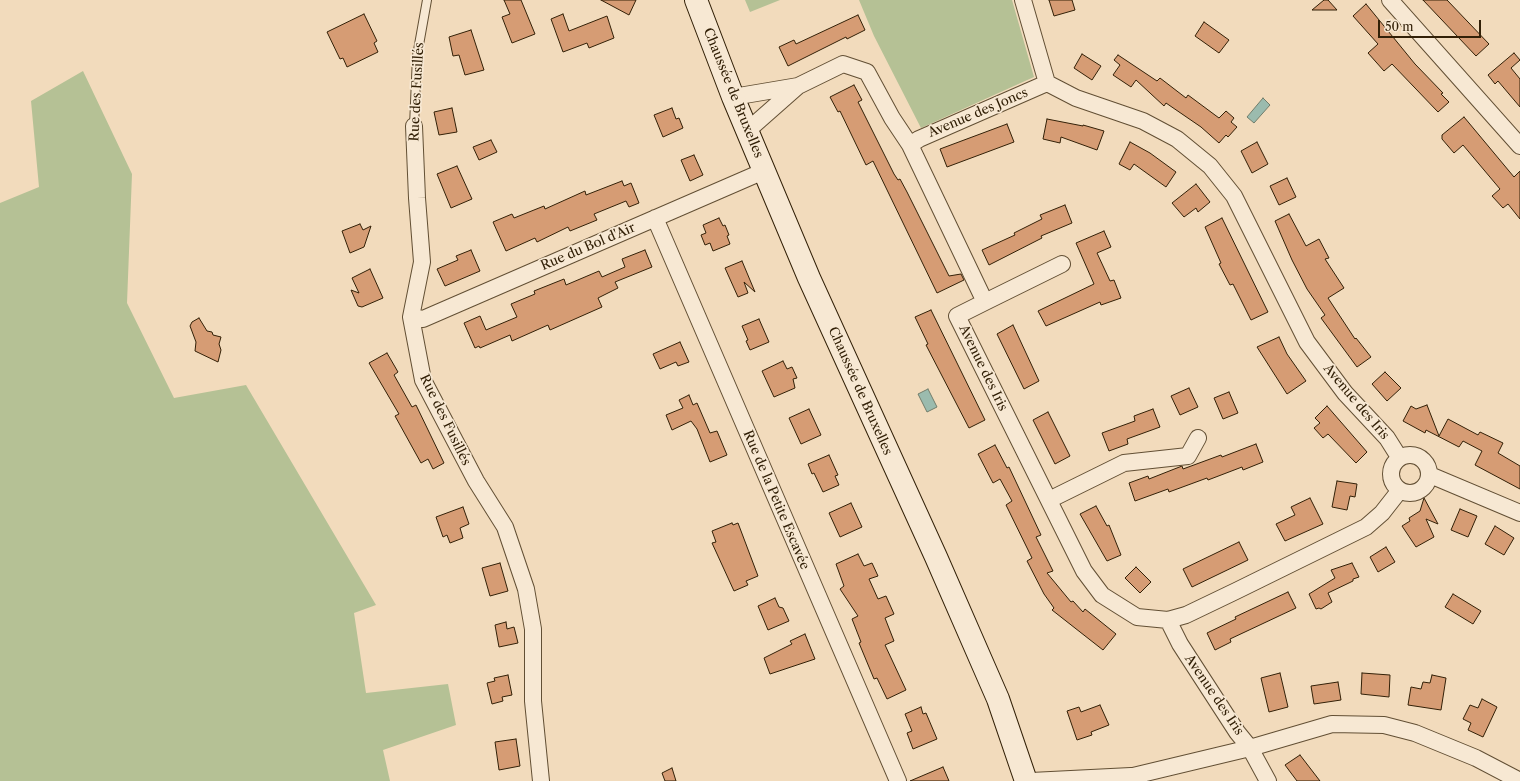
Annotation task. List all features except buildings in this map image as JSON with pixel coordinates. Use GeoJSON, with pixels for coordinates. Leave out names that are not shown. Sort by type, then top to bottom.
{"type":"FeatureCollection","features":[{"type":"Feature","properties":{"kind":"main road","name":"Chaussée de Bruxelles"},"geometry":{"type":"LineString","coordinates":[[696,0],[733,97],[809,278],[933,550],[998,700],[1026,781]]}},
{"type":"Feature","properties":{"kind":"street"},"geometry":{"type":"LineString","coordinates":[[1023,0],[1047,83]]}},
{"type":"Feature","properties":{"kind":"street"},"geometry":{"type":"LineString","coordinates":[[1390,0],[1520,146]]}},
{"type":"Feature","properties":{"kind":"street"},"geometry":{"type":"LineString","coordinates":[[747,131],[798,86],[843,64],[867,72],[892,118],[910,145],[985,302],[1062,264]]}},
{"type":"Feature","properties":{"kind":"street","name":"Avenue des Joncs"},"geometry":{"type":"LineString","coordinates":[[910,145],[919,139],[1047,83]]}},
{"type":"Feature","properties":{"kind":"street","name":"Avenue des Iris"},"geometry":{"type":"LineString","coordinates":[[1047,83],[1076,98],[1143,121],[1177,139],[1210,166],[1234,196],[1307,342],[1345,392],[1387,438],[1399,457]]}},
{"type":"Feature","properties":{"kind":"street"},"geometry":{"type":"LineString","coordinates":[[733,97],[798,86]]}},
{"type":"Feature","properties":{"kind":"street","name":"Rue des Fusillés"},"geometry":{"type":"LineString","coordinates":[[414,126],[417,198],[422,262],[411,317],[423,380],[476,481],[505,527],[526,588],[533,629],[533,701],[541,781]]}},
{"type":"Feature","properties":{"kind":"street","name":"Rue du Bol d'Air"},"geometry":{"type":"LineString","coordinates":[[411,317],[423,319],[764,171]]}},
{"type":"Feature","properties":{"kind":"street","name":"Rue de la Petite Escavée"},"geometry":{"type":"LineString","coordinates":[[655,218],[898,781]]}},
{"type":"Feature","properties":{"kind":"street","name":"Avenue des Iris"},"geometry":{"type":"LineString","coordinates":[[985,302],[957,316],[1084,571],[1102,595],[1137,617],[1168,620],[1186,615],[1236,591],[1366,526],[1382,513],[1400,490]]}},
{"type":"Feature","properties":{"kind":"street"},"geometry":{"type":"LineString","coordinates":[[1049,500],[1124,463],[1188,456],[1198,438]]}},
{"type":"Feature","properties":{"kind":"street"},"geometry":{"type":"LineString","coordinates":[[1408,454],[1418,456],[1425,461],[1429,468],[1430,475],[1426,484],[1418,492],[1406,493],[1394,485],[1391,474],[1392,467],[1399,457],[1408,454]]}},
{"type":"Feature","properties":{"kind":"street"},"geometry":{"type":"LineString","coordinates":[[1430,475],[1520,513]]}},
{"type":"Feature","properties":{"kind":"street","name":"Avenue des Iris"},"geometry":{"type":"LineString","coordinates":[[1168,620],[1180,644],[1237,732],[1250,748],[1268,781]]}},
{"type":"Feature","properties":{"kind":"street"},"geometry":{"type":"LineString","coordinates":[[1031,781],[1127,779],[1250,748],[1332,724],[1384,725],[1415,733],[1476,758],[1520,781]]}},
{"type":"Feature","properties":{"kind":"lane","name":"Rue des Fusillés"},"geometry":{"type":"LineString","coordinates":[[414,126],[417,56],[427,0]]}},
{"type":"Feature","properties":{"kind":"green space"},"geometry":{"type":"Polygon","coordinates":[[[745,0],[780,0],[750,12],[745,0]]]}},
{"type":"Feature","properties":{"kind":"green space"},"geometry":{"type":"Polygon","coordinates":[[[859,0],[1012,0],[1034,77],[921,128],[874,36],[859,0]]]}},
{"type":"Feature","properties":{"kind":"green space"},"geometry":{"type":"Polygon","coordinates":[[[83,71],[132,174],[127,303],[174,398],[246,385],[376,605],[354,613],[366,693],[448,684],[456,725],[383,750],[390,781],[0,781],[0,203],[39,187],[31,101],[83,71]]]}},
{"type":"Feature","properties":{"kind":"shaded area"},"geometry":{"type":"Polygon","coordinates":[[[1263,98],[1270,105],[1254,123],[1247,117],[1263,98]]]}},
{"type":"Feature","properties":{"kind":"shaded area"},"geometry":{"type":"Polygon","coordinates":[[[928,389],[937,407],[927,412],[918,394],[928,389]]]}}]}
